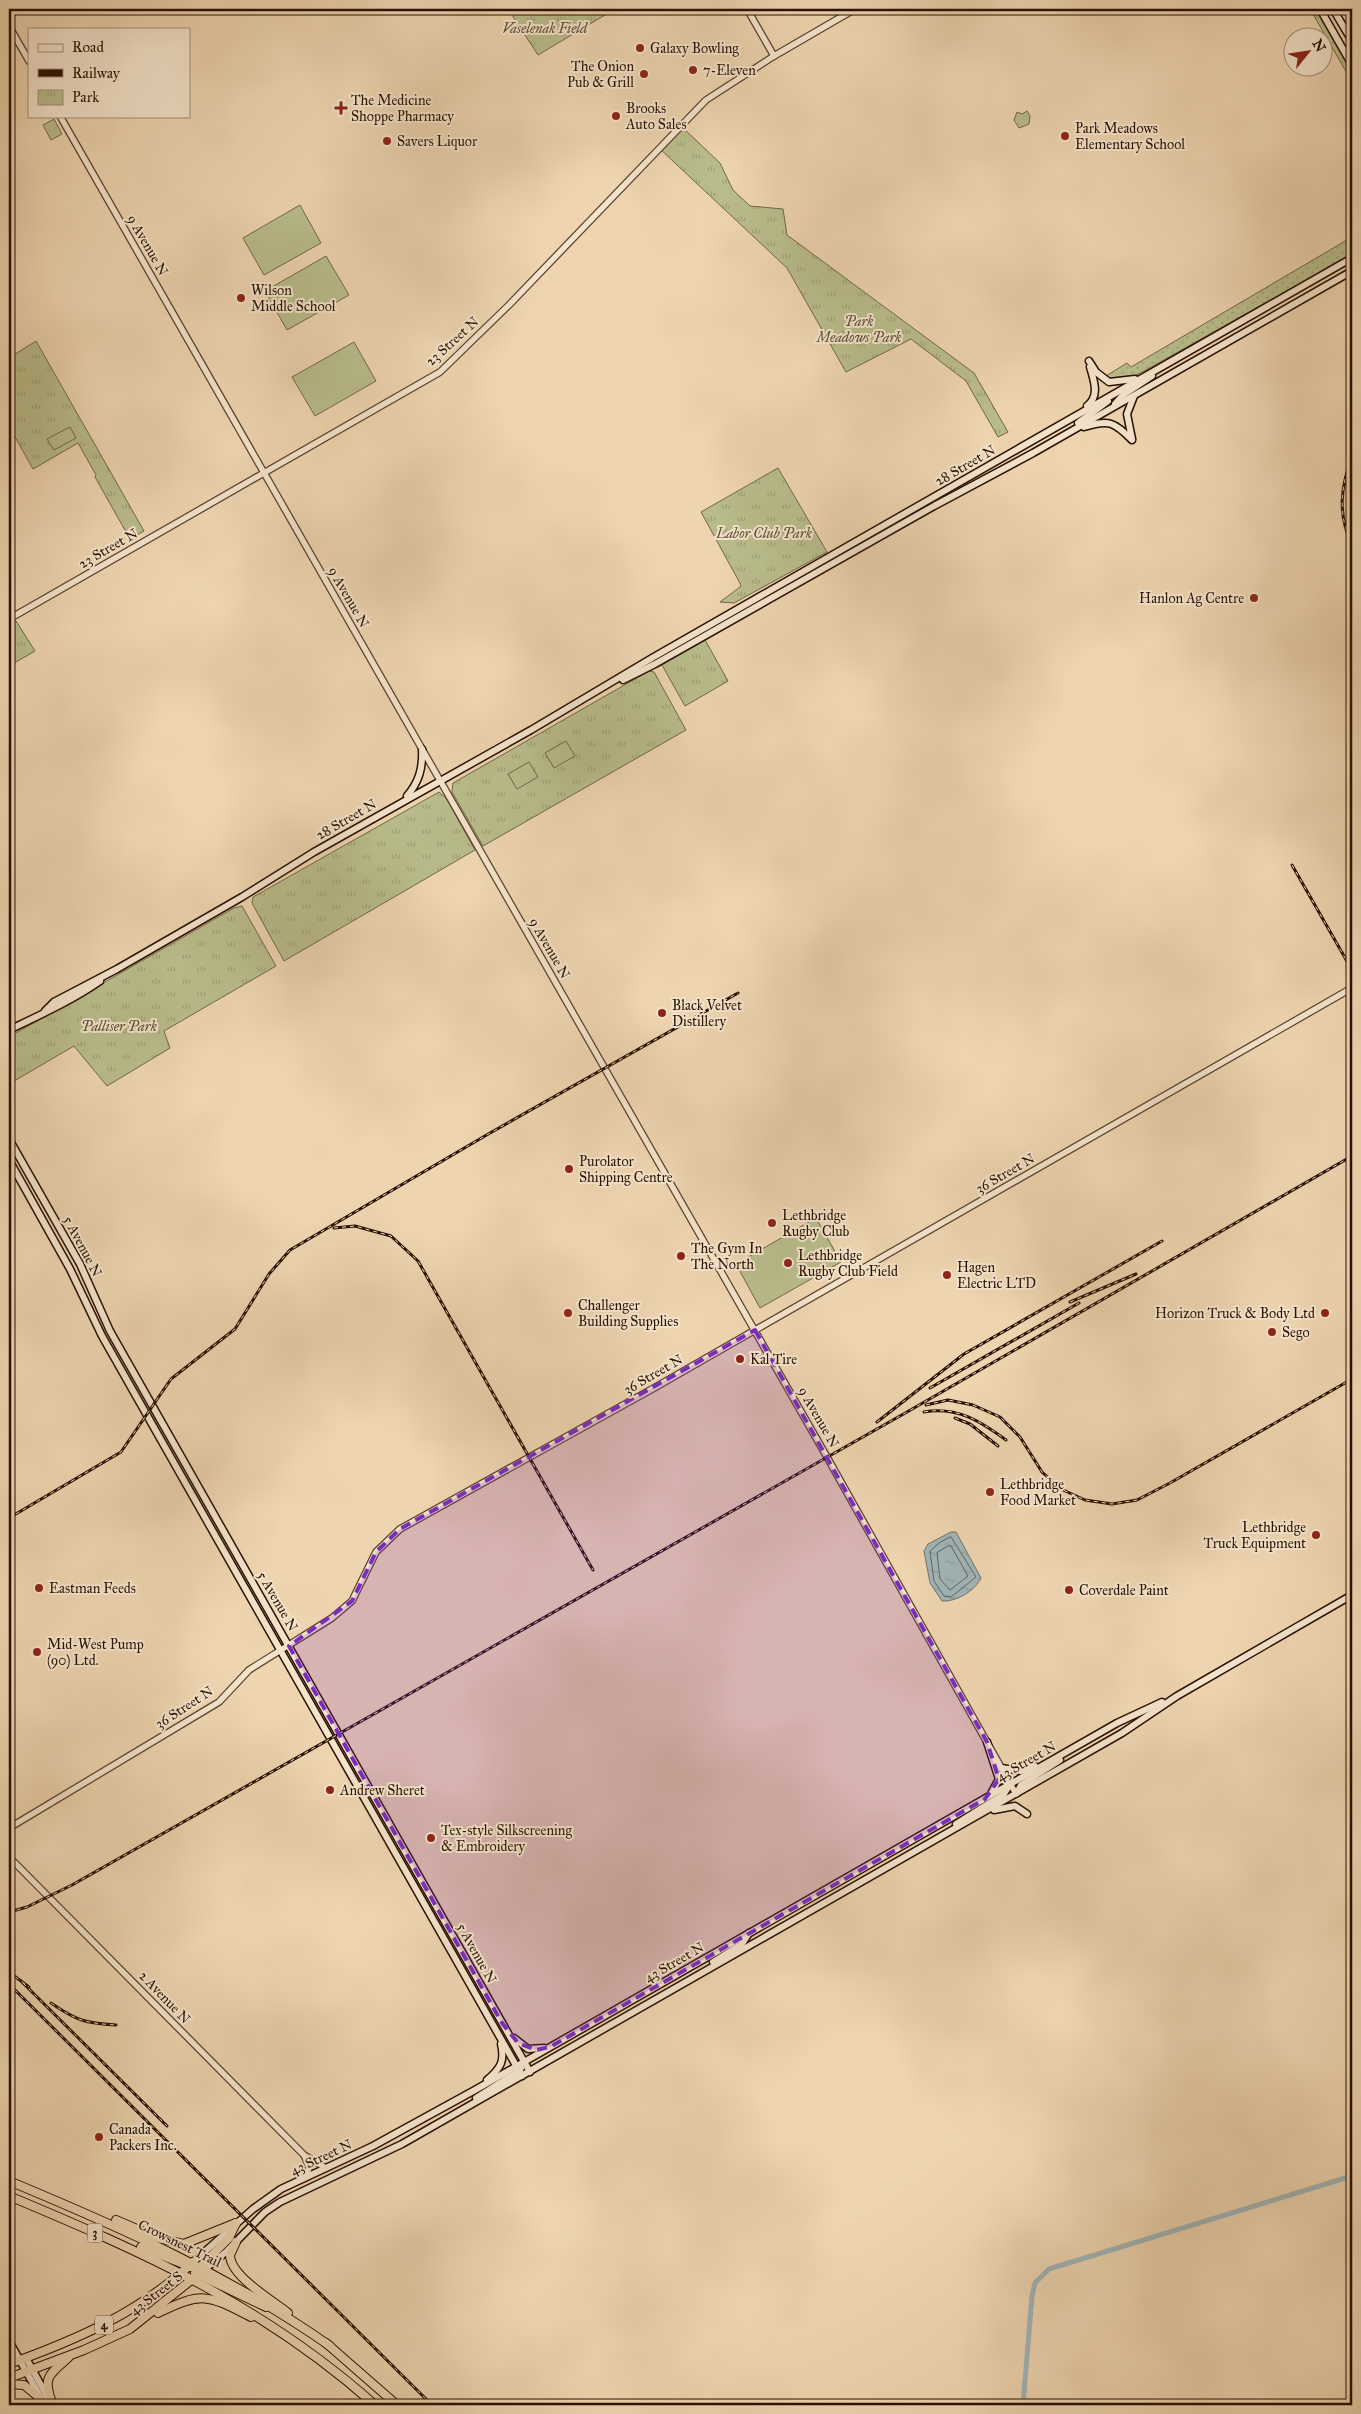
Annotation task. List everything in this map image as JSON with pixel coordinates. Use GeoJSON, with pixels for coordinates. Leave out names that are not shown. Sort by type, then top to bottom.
{"type":"FeatureCollection","features":[{"type":"Feature","properties":{"kind":"highway","name":"Crowsnest Trail"},"geometry":{"type":"LineString","coordinates":[[9,2181],[80,2209],[194,2271],[322,2362],[374,2405]]}},
{"type":"Feature","properties":{"kind":"highway","name":"Crowsnest Trail"},"geometry":{"type":"LineString","coordinates":[[9,2196],[194,2271]]}},
{"type":"Feature","properties":{"kind":"highway"},"geometry":{"type":"LineString","coordinates":[[80,2209],[177,2244],[190,2243],[236,2223]]}},
{"type":"Feature","properties":{"kind":"highway"},"geometry":{"type":"LineString","coordinates":[[130,2329],[229,2238],[236,2223]]}},
{"type":"Feature","properties":{"kind":"highway"},"geometry":{"type":"LineString","coordinates":[[236,2242],[230,2259],[239,2274],[330,2346],[397,2405]]}},
{"type":"Feature","properties":{"kind":"highway"},"geometry":{"type":"LineString","coordinates":[[194,2271],[256,2304],[278,2311],[330,2346]]}},
{"type":"Feature","properties":{"kind":"highway","name":"43 Street S"},"geometry":{"type":"LineString","coordinates":[[9,2378],[73,2354],[130,2329],[147,2318],[194,2271]]}},
{"type":"Feature","properties":{"kind":"highway","name":"43 Street S"},"geometry":{"type":"LineString","coordinates":[[9,2364],[84,2336],[120,2317],[194,2271]]}},
{"type":"Feature","properties":{"kind":"highway"},"geometry":{"type":"LineString","coordinates":[[147,2318],[188,2299],[205,2297],[224,2304],[284,2334]]}},
{"type":"Feature","properties":{"kind":"highway"},"geometry":{"type":"LineString","coordinates":[[53,2405],[46,2388],[48,2378],[73,2354]]}},
{"type":"Feature","properties":{"kind":"highway"},"geometry":{"type":"LineString","coordinates":[[9,2384],[24,2385],[43,2402]]}},
{"type":"Feature","properties":{"kind":"main road"},"geometry":{"type":"LineString","coordinates":[[1320,9],[1352,64]]}},
{"type":"Feature","properties":{"kind":"main road"},"geometry":{"type":"LineString","coordinates":[[1333,9],[1352,41]]}},
{"type":"Feature","properties":{"kind":"main road","name":"28 Street N"},"geometry":{"type":"LineString","coordinates":[[11,1028],[45,1011],[54,1002],[117,969],[404,800],[590,695],[1181,354],[1352,258]]}},
{"type":"Feature","properties":{"kind":"main road","name":"28 Street N"},"geometry":{"type":"LineString","coordinates":[[590,695],[655,664],[942,501],[1033,453],[1352,271]]}},
{"type":"Feature","properties":{"kind":"main road"},"geometry":{"type":"LineString","coordinates":[[1114,406],[1123,395],[1181,354]]}},
{"type":"Feature","properties":{"kind":"main road"},"geometry":{"type":"LineString","coordinates":[[1074,417],[1092,402],[1095,395],[1095,386],[1089,361],[1104,379],[1113,383],[1145,376]]}},
{"type":"Feature","properties":{"kind":"main road"},"geometry":{"type":"LineString","coordinates":[[1072,431],[1108,422],[1115,423],[1132,440],[1127,414],[1136,394]]}},
{"type":"Feature","properties":{"kind":"main road"},"geometry":{"type":"LineString","coordinates":[[1033,453],[1046,442],[1105,404],[1109,397]]}},
{"type":"Feature","properties":{"kind":"main road"},"geometry":{"type":"LineString","coordinates":[[404,800],[418,780],[423,763],[422,749]]}},
{"type":"Feature","properties":{"kind":"main road","name":"5 Avenue N"},"geometry":{"type":"LineString","coordinates":[[9,1139],[80,1264],[110,1331],[530,2072]]}},
{"type":"Feature","properties":{"kind":"main road","name":"5 Avenue N"},"geometry":{"type":"LineString","coordinates":[[9,1160],[70,1269],[102,1336],[282,1650],[519,2071]]}},
{"type":"Feature","properties":{"kind":"main road","name":"43 Street N"},"geometry":{"type":"LineString","coordinates":[[236,2223],[274,2194],[384,2140],[475,2090],[519,2071],[530,2072],[1122,1733],[1177,1696],[1352,1595]]}},
{"type":"Feature","properties":{"kind":"main road","name":"43 Street N"},"geometry":{"type":"LineString","coordinates":[[194,2271],[236,2242],[265,2212],[280,2202],[375,2158],[438,2123],[519,2071],[524,2063],[550,2047],[1084,1742],[1127,1718],[1177,1696]]}},
{"type":"Feature","properties":{"kind":"main road"},"geometry":{"type":"LineString","coordinates":[[985,1799],[996,1788],[998,1779],[987,1742]]}},
{"type":"Feature","properties":{"kind":"main road"},"geometry":{"type":"LineString","coordinates":[[1016,1794],[1022,1785],[1084,1742]]}},
{"type":"Feature","properties":{"kind":"main road"},"geometry":{"type":"LineString","coordinates":[[1001,1768],[1021,1771],[1046,1764]]}},
{"type":"Feature","properties":{"kind":"main road"},"geometry":{"type":"LineString","coordinates":[[934,1841],[953,1826],[1004,1794],[1010,1784]]}},
{"type":"Feature","properties":{"kind":"main road"},"geometry":{"type":"LineString","coordinates":[[983,1813],[1011,1806],[1027,1814]]}},
{"type":"Feature","properties":{"kind":"main road"},"geometry":{"type":"LineString","coordinates":[[680,1986],[742,1944],[749,1933]]}},
{"type":"Feature","properties":{"kind":"main road"},"geometry":{"type":"LineString","coordinates":[[502,2023],[518,2043],[528,2049],[550,2047]]}},
{"type":"Feature","properties":{"kind":"main road"},"geometry":{"type":"LineString","coordinates":[[475,2090],[501,2066],[503,2055],[499,2035]]}},
{"type":"Feature","properties":{"kind":"main road"},"geometry":{"type":"LineString","coordinates":[[9,2342],[22,2359],[43,2402]]}},
{"type":"Feature","properties":{"kind":"main road"},"geometry":{"type":"LineString","coordinates":[[28,2371],[53,2405]]}},
{"type":"Feature","properties":{"kind":"street"},"geometry":{"type":"LineString","coordinates":[[747,9],[774,56]]}},
{"type":"Feature","properties":{"kind":"street","name":"23 Street N"},"geometry":{"type":"LineString","coordinates":[[9,619],[440,372],[509,305],[706,100],[774,56],[855,9]]}},
{"type":"Feature","properties":{"kind":"street"},"geometry":{"type":"LineString","coordinates":[[9,26],[28,59]]}},
{"type":"Feature","properties":{"kind":"street","name":"9 Avenue N"},"geometry":{"type":"LineString","coordinates":[[61,118],[755,1330],[1016,1794]]}},
{"type":"Feature","properties":{"kind":"street","name":"36 Street N"},"geometry":{"type":"LineString","coordinates":[[9,1828],[219,1702],[249,1670],[332,1618],[352,1601],[364,1580],[376,1552],[400,1529],[464,1495],[755,1330],[1352,988]]}},
{"type":"Feature","properties":{"kind":"street","name":"2 Avenue N"},"geometry":{"type":"LineString","coordinates":[[9,1857],[304,2155],[317,2165],[326,2168]]}},
{"type":"Feature","properties":{"kind":"street"},"geometry":{"type":"LineString","coordinates":[[304,2155],[309,2169],[305,2178]]}},
{"type":"Feature","properties":{"kind":"highlighted area"},"geometry":{"type":"Polygon","coordinates":[[[755,1330],[987,1742],[999,1779],[985,1799],[550,2047],[536,2050],[518,2043],[502,2023],[289,1646],[352,1601],[376,1552],[400,1529],[755,1330]]]}},
{"type":"Feature","properties":{"kind":"green space","name":"Vaselenak Field"},"geometry":{"type":"Polygon","coordinates":[[[508,9],[615,9],[538,55],[508,9]]]}},
{"type":"Feature","properties":{"kind":"green space"},"geometry":{"type":"Polygon","coordinates":[[[1310,9],[1320,9],[1331,28],[1321,28],[1310,9]]]}},
{"type":"Feature","properties":{"kind":"green space"},"geometry":{"type":"Polygon","coordinates":[[[1334,34],[1352,65],[1352,82],[1334,51],[1334,34]]]}},
{"type":"Feature","properties":{"kind":"green space"},"geometry":{"type":"Polygon","coordinates":[[[1027,111],[1030,116],[1029,124],[1019,128],[1014,120],[1017,112],[1022,114],[1027,111]]]}},
{"type":"Feature","properties":{"kind":"green space"},"geometry":{"type":"Polygon","coordinates":[[[54,119],[62,134],[51,140],[43,125],[54,119]]]}},
{"type":"Feature","properties":{"kind":"green space","name":"Park Meadows Park"},"geometry":{"type":"Polygon","coordinates":[[[680,125],[720,163],[733,190],[750,206],[783,209],[787,235],[974,373],[1008,432],[998,437],[966,381],[911,339],[846,372],[787,268],[659,148],[680,125]]]}},
{"type":"Feature","properties":{"kind":"green space"},"geometry":{"type":"Polygon","coordinates":[[[300,205],[321,243],[264,275],[243,238],[300,205]]]}},
{"type":"Feature","properties":{"kind":"green space"},"geometry":{"type":"Polygon","coordinates":[[[1352,237],[1352,254],[1132,377],[1111,379],[1106,376],[1127,363],[1131,367],[1352,237]]]}},
{"type":"Feature","properties":{"kind":"green space"},"geometry":{"type":"Polygon","coordinates":[[[326,256],[349,295],[287,330],[265,291],[326,256]]]}},
{"type":"Feature","properties":{"kind":"green space"},"geometry":{"type":"Polygon","coordinates":[[[36,341],[144,531],[130,539],[78,443],[33,469],[9,426],[9,358],[36,341]]]}},
{"type":"Feature","properties":{"kind":"green space"},"geometry":{"type":"Polygon","coordinates":[[[354,342],[376,381],[315,416],[292,377],[354,342]]]}},
{"type":"Feature","properties":{"kind":"green space"},"geometry":{"type":"Polygon","coordinates":[[[70,427],[76,438],[54,450],[47,439],[70,427]]]}},
{"type":"Feature","properties":{"kind":"green space","name":"Labor Club Park"},"geometry":{"type":"Polygon","coordinates":[[[778,468],[827,552],[734,603],[720,602],[741,585],[701,512],[778,468]]]}},
{"type":"Feature","properties":{"kind":"green space"},"geometry":{"type":"Polygon","coordinates":[[[16,621],[35,651],[9,666],[9,625],[16,621]]]}},
{"type":"Feature","properties":{"kind":"green space"},"geometry":{"type":"Polygon","coordinates":[[[704,638],[728,681],[685,706],[662,665],[704,638]]]}},
{"type":"Feature","properties":{"kind":"green space"},"geometry":{"type":"Polygon","coordinates":[[[649,671],[654,672],[686,730],[483,846],[452,792],[453,783],[649,671]]]}},
{"type":"Feature","properties":{"kind":"green space"},"geometry":{"type":"Polygon","coordinates":[[[566,741],[575,756],[554,768],[545,753],[566,741]]]}},
{"type":"Feature","properties":{"kind":"green space"},"geometry":{"type":"Polygon","coordinates":[[[529,762],[538,777],[517,789],[508,774],[529,762]]]}},
{"type":"Feature","properties":{"kind":"green space"},"geometry":{"type":"Polygon","coordinates":[[[439,792],[446,798],[475,850],[284,961],[252,903],[253,897],[439,792]]]}},
{"type":"Feature","properties":{"kind":"green space","name":"Palliser Park"},"geometry":{"type":"Polygon","coordinates":[[[242,906],[276,966],[164,1031],[170,1048],[107,1086],[74,1046],[9,1084],[9,1037],[234,908],[242,906]]]}},
{"type":"Feature","properties":{"kind":"green space","name":"Lethbridge Rugby Club Field"},"geometry":{"type":"Polygon","coordinates":[[[816,1218],[841,1262],[760,1308],[736,1264],[816,1218]]]}},
{"type":"Feature","properties":{"kind":"water"},"geometry":{"type":"Polygon","coordinates":[[[951,1532],[956,1532],[981,1578],[970,1591],[959,1598],[942,1601],[930,1583],[924,1551],[928,1544],[951,1532]]]}},
{"type":"Feature","properties":{"kind":"waterway"},"geometry":{"type":"LineString","coordinates":[[1023,2405],[1032,2296],[1035,2283],[1049,2269],[1352,2176]]}},
{"type":"Feature","properties":{"kind":"railway"},"geometry":{"type":"LineString","coordinates":[[1352,456],[1345,478],[1342,500],[1344,522],[1352,545]]}},
{"type":"Feature","properties":{"kind":"railway"},"geometry":{"type":"LineString","coordinates":[[1292,865],[1352,970]]}},
{"type":"Feature","properties":{"kind":"railway"},"geometry":{"type":"LineString","coordinates":[[9,1518],[121,1452],[171,1379],[235,1329],[269,1274],[290,1250],[490,1133],[738,993]]}},
{"type":"Feature","properties":{"kind":"railway"},"geometry":{"type":"LineString","coordinates":[[9,1912],[27,1907],[72,1885],[907,1412],[1352,1156]]}},
{"type":"Feature","properties":{"kind":"railway"},"geometry":{"type":"LineString","coordinates":[[334,1228],[355,1226],[391,1236],[418,1261],[593,1570]]}},
{"type":"Feature","properties":{"kind":"railway"},"geometry":{"type":"LineString","coordinates":[[877,1422],[964,1354],[1162,1241]]}},
{"type":"Feature","properties":{"kind":"railway"},"geometry":{"type":"LineString","coordinates":[[1070,1302],[1136,1274]]}},
{"type":"Feature","properties":{"kind":"railway"},"geometry":{"type":"LineString","coordinates":[[930,1388],[1079,1303]]}},
{"type":"Feature","properties":{"kind":"railway"},"geometry":{"type":"LineString","coordinates":[[926,1405],[948,1400],[973,1405],[1000,1417],[1020,1437],[1042,1472],[1061,1489],[1085,1500],[1112,1504],[1137,1500],[1170,1483],[1352,1379]]}},
{"type":"Feature","properties":{"kind":"railway"},"geometry":{"type":"LineString","coordinates":[[924,1412],[947,1411],[958,1413],[977,1421],[1006,1440]]}},
{"type":"Feature","properties":{"kind":"railway"},"geometry":{"type":"LineString","coordinates":[[955,1418],[970,1424],[998,1446]]}},
{"type":"Feature","properties":{"kind":"railway"},"geometry":{"type":"LineString","coordinates":[[9,1972],[29,1987]]}},
{"type":"Feature","properties":{"kind":"railway"},"geometry":{"type":"LineString","coordinates":[[23,1983],[167,2126]]}},
{"type":"Feature","properties":{"kind":"railway"},"geometry":{"type":"LineString","coordinates":[[9,1984],[432,2405]]}},
{"type":"Feature","properties":{"kind":"railway"},"geometry":{"type":"LineString","coordinates":[[51,2003],[82,2020],[116,2025]]}},
{"type":"Feature","properties":{"kind":"place","name":"Galaxy Bowling"},"geometry":{"type":"Point","coordinates":[640,48]}},
{"type":"Feature","properties":{"kind":"place","name":"7-Eleven"},"geometry":{"type":"Point","coordinates":[693,70]}},
{"type":"Feature","properties":{"kind":"place","name":"The Onion Pub & Grill"},"geometry":{"type":"Point","coordinates":[644,74]}},
{"type":"Feature","properties":{"kind":"place","name":"The Medicine Shoppe Pharmacy"},"geometry":{"type":"Point","coordinates":[341,108]}},
{"type":"Feature","properties":{"kind":"place","name":"Brooks Auto Sales"},"geometry":{"type":"Point","coordinates":[616,116]}},
{"type":"Feature","properties":{"kind":"place","name":"Park Meadows Elementary School"},"geometry":{"type":"Point","coordinates":[1065,136]}},
{"type":"Feature","properties":{"kind":"place","name":"Savers Liquor"},"geometry":{"type":"Point","coordinates":[387,141]}},
{"type":"Feature","properties":{"kind":"place","name":"Wilson Middle School"},"geometry":{"type":"Point","coordinates":[241,298]}},
{"type":"Feature","properties":{"kind":"place","name":"Hanlon Ag Centre"},"geometry":{"type":"Point","coordinates":[1254,598]}},
{"type":"Feature","properties":{"kind":"place","name":"Black Velvet Distillery"},"geometry":{"type":"Point","coordinates":[662,1013]}},
{"type":"Feature","properties":{"kind":"place","name":"Purolator Shipping Centre"},"geometry":{"type":"Point","coordinates":[569,1169]}},
{"type":"Feature","properties":{"kind":"place","name":"Lethbridge Rugby Club"},"geometry":{"type":"Point","coordinates":[772,1223]}},
{"type":"Feature","properties":{"kind":"place","name":"The Gym In The North"},"geometry":{"type":"Point","coordinates":[681,1256]}},
{"type":"Feature","properties":{"kind":"place","name":"Lethbridge Rugby Club Field"},"geometry":{"type":"Point","coordinates":[788,1263]}},
{"type":"Feature","properties":{"kind":"place","name":"Hagen Electric LTD"},"geometry":{"type":"Point","coordinates":[947,1275]}},
{"type":"Feature","properties":{"kind":"place","name":"Challenger Building Supplies"},"geometry":{"type":"Point","coordinates":[568,1313]}},
{"type":"Feature","properties":{"kind":"place","name":"Horizon Truck & Body Ltd"},"geometry":{"type":"Point","coordinates":[1325,1313]}},
{"type":"Feature","properties":{"kind":"place","name":"Sego"},"geometry":{"type":"Point","coordinates":[1272,1332]}},
{"type":"Feature","properties":{"kind":"place","name":"Kal Tire"},"geometry":{"type":"Point","coordinates":[740,1359]}},
{"type":"Feature","properties":{"kind":"place","name":"Lethbridge Food Market"},"geometry":{"type":"Point","coordinates":[990,1492]}},
{"type":"Feature","properties":{"kind":"place","name":"Lethbridge Truck Equipment"},"geometry":{"type":"Point","coordinates":[1316,1535]}},
{"type":"Feature","properties":{"kind":"place","name":"Eastman Feeds"},"geometry":{"type":"Point","coordinates":[39,1588]}},
{"type":"Feature","properties":{"kind":"place","name":"Coverdale Paint"},"geometry":{"type":"Point","coordinates":[1069,1590]}},
{"type":"Feature","properties":{"kind":"place","name":"Mid-West Pump (90) Ltd."},"geometry":{"type":"Point","coordinates":[37,1652]}},
{"type":"Feature","properties":{"kind":"place","name":"Andrew Sheret"},"geometry":{"type":"Point","coordinates":[330,1790]}},
{"type":"Feature","properties":{"kind":"place","name":"Tex-style Silkscreening & Embroidery"},"geometry":{"type":"Point","coordinates":[431,1838]}},
{"type":"Feature","properties":{"kind":"place","name":"Canada Packers Inc."},"geometry":{"type":"Point","coordinates":[99,2137]}}]}
